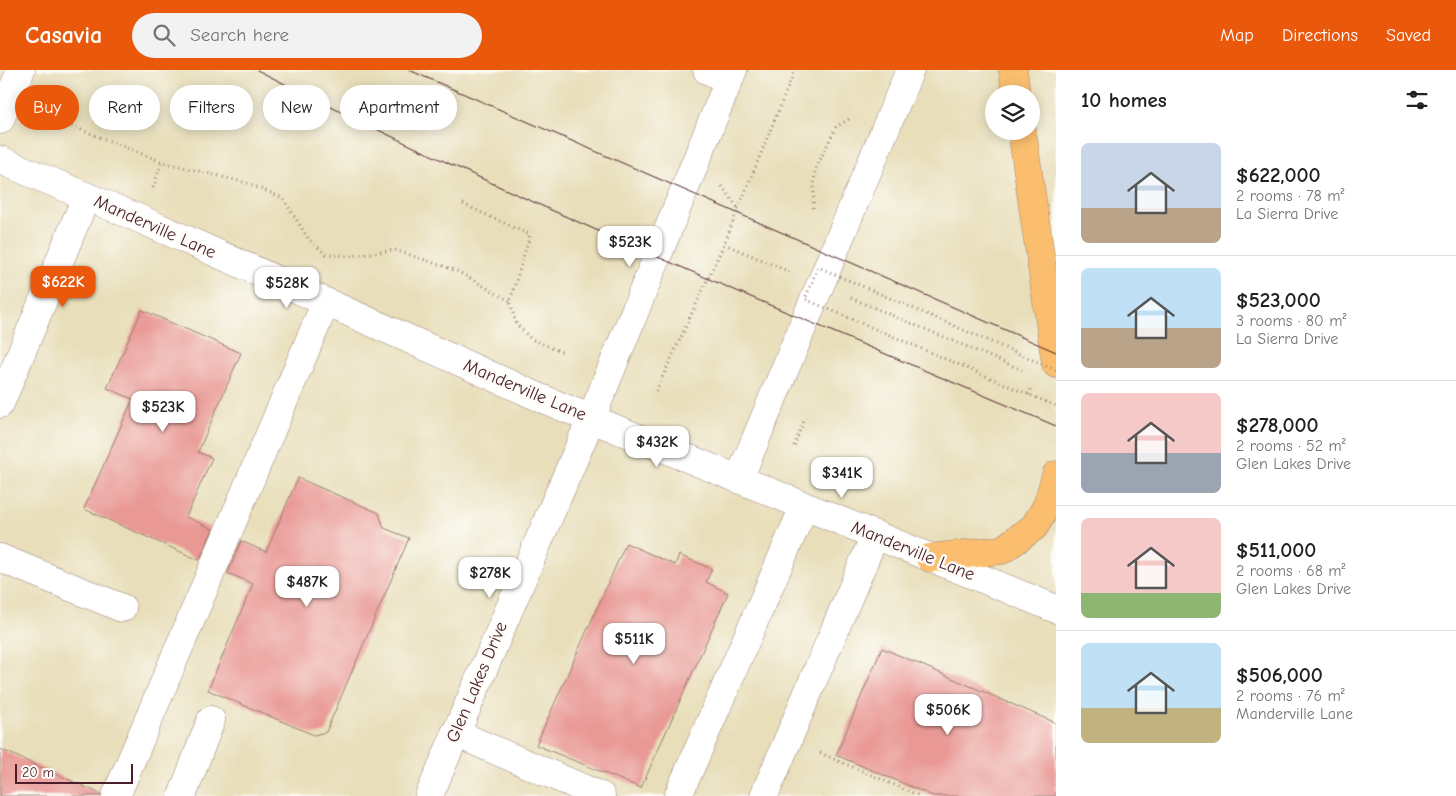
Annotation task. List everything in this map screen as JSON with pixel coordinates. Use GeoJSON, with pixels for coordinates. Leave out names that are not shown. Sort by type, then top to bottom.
{"type":"FeatureCollection","features":[{"type":"Feature","properties":{"kind":"main road"},"geometry":{"type":"LineString","coordinates":[[1013,70],[1015,85]]}},
{"type":"Feature","properties":{"kind":"main road"},"geometry":{"type":"LineString","coordinates":[[1023,140],[1056,364]]}},
{"type":"Feature","properties":{"kind":"main road"},"geometry":{"type":"LineString","coordinates":[[930,558],[1002,550],[1034,527],[1047,506],[1056,476]]}},
{"type":"Feature","properties":{"kind":"street"},"geometry":{"type":"LineString","coordinates":[[0,120],[21,70]]}},
{"type":"Feature","properties":{"kind":"street"},"geometry":{"type":"LineString","coordinates":[[738,480],[910,70]]}},
{"type":"Feature","properties":{"kind":"street","name":"Glen Lakes Drive"},"geometry":{"type":"LineString","coordinates":[[429,796],[591,419],[723,73]]}},
{"type":"Feature","properties":{"kind":"street","name":"Manderville Lane"},"geometry":{"type":"LineString","coordinates":[[0,160],[591,419],[1056,609]]}},
{"type":"Feature","properties":{"kind":"street"},"geometry":{"type":"LineString","coordinates":[[0,404],[86,197]]}},
{"type":"Feature","properties":{"kind":"street"},"geometry":{"type":"LineString","coordinates":[[116,796],[326,304]]}},
{"type":"Feature","properties":{"kind":"street"},"geometry":{"type":"LineString","coordinates":[[678,796],[804,507]]}},
{"type":"Feature","properties":{"kind":"street"},"geometry":{"type":"LineString","coordinates":[[764,796],[874,535]]}},
{"type":"Feature","properties":{"kind":"street"},"geometry":{"type":"LineString","coordinates":[[0,558],[122,608]]}},
{"type":"Feature","properties":{"kind":"street"},"geometry":{"type":"LineString","coordinates":[[182,796],[211,720]]}},
{"type":"Feature","properties":{"kind":"street"},"geometry":{"type":"LineString","coordinates":[[455,733],[600,796]]}},
{"type":"Feature","properties":{"kind":"path"},"geometry":{"type":"LineString","coordinates":[[656,391],[724,244],[795,70]]}},
{"type":"Feature","properties":{"kind":"path"},"geometry":{"type":"LineString","coordinates":[[79,128],[162,162],[247,184],[283,198],[309,240],[326,254],[349,256],[395,250],[455,270],[510,301]]}},
{"type":"Feature","properties":{"kind":"path"},"geometry":{"type":"LineString","coordinates":[[154,184],[162,162]]}},
{"type":"Feature","properties":{"kind":"path"},"geometry":{"type":"LineString","coordinates":[[463,204],[530,235],[510,301],[516,324],[531,339],[564,353]]}},
{"type":"Feature","properties":{"kind":"path"},"geometry":{"type":"LineString","coordinates":[[1056,370],[818,267],[805,299],[1056,406]]}},
{"type":"Feature","properties":{"kind":"path"},"geometry":{"type":"LineString","coordinates":[[943,336],[1028,372]]}},
{"type":"Feature","properties":{"kind":"path"},"geometry":{"type":"LineString","coordinates":[[816,751],[920,796]]}},
{"type":"Feature","properties":{"kind":"building"},"geometry":{"type":"Polygon","coordinates":[[[142,310],[241,353],[198,452],[212,458],[186,517],[213,529],[199,560],[84,509],[133,399],[107,388],[142,310]]]}},
{"type":"Feature","properties":{"kind":"building"},"geometry":{"type":"Polygon","coordinates":[[[298,478],[379,513],[384,528],[409,538],[326,732],[314,735],[208,690],[253,584],[228,573],[241,541],[266,552],[298,478]]]}},
{"type":"Feature","properties":{"kind":"building"},"geometry":{"type":"Polygon","coordinates":[[[626,543],[675,565],[679,555],[712,569],[706,582],[728,593],[641,788],[536,745],[626,543]]]}},
{"type":"Feature","properties":{"kind":"building"},"geometry":{"type":"Polygon","coordinates":[[[882,648],[1056,723],[1056,796],[933,796],[836,755],[882,648]]]}},
{"type":"Feature","properties":{"kind":"building"},"geometry":{"type":"Polygon","coordinates":[[[0,749],[101,794],[101,796],[0,796],[0,749]]]}},
{"type":"Feature","properties":{"kind":"tram line"},"geometry":{"type":"LineString","coordinates":[[257,70],[355,119],[553,211],[1056,426]]}},
{"type":"Feature","properties":{"kind":"tram line"},"geometry":{"type":"LineString","coordinates":[[409,70],[1056,352]]}}]}
